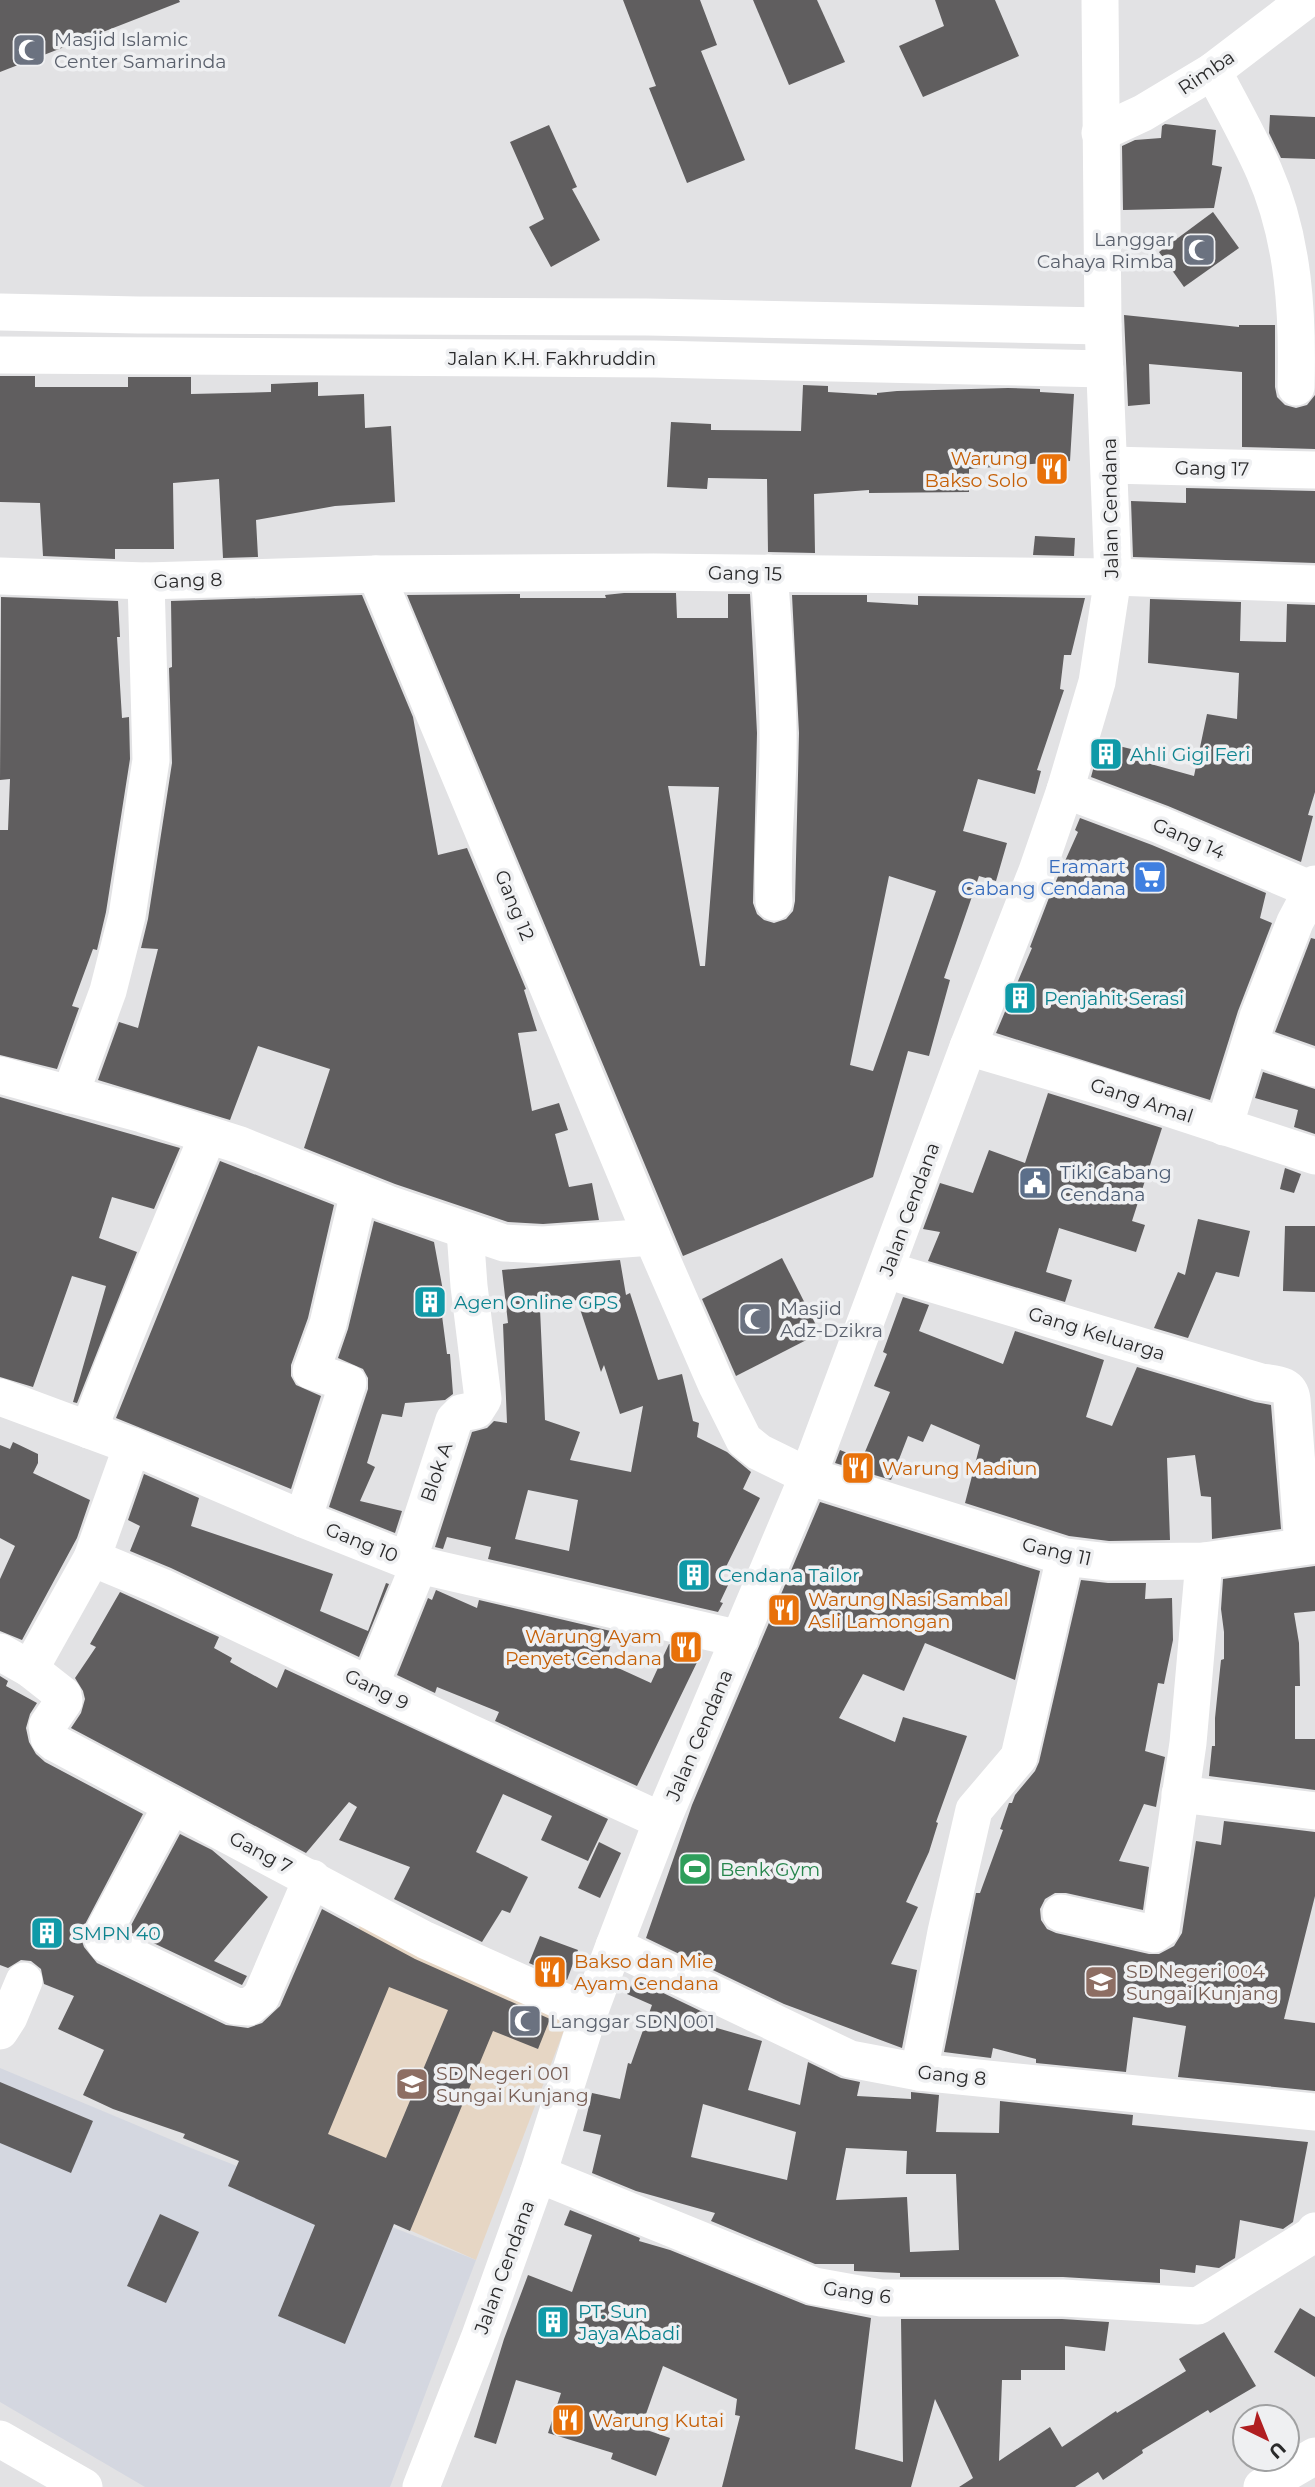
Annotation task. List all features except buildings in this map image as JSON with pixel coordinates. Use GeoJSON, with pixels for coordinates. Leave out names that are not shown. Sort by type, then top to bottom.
{"type":"FeatureCollection","features":[{"type":"Feature","properties":{"kind":"street","name":"Jalan Cendana"},"geometry":{"type":"LineString","coordinates":[[431,2484],[538,2174],[589,2013],[663,1821],[808,1476],[887,1270],[968,1047],[1037,871],[1065,790],[1097,682],[1113,577],[1104,326],[1100,0]]}},
{"type":"Feature","properties":{"kind":"street","name":"Rimba"},"geometry":{"type":"LineString","coordinates":[[1100,133],[1143,113],[1213,71],[1306,0]]}},
{"type":"Feature","properties":{"kind":"street"},"geometry":{"type":"LineString","coordinates":[[1213,71],[1265,172],[1287,245],[1297,325],[1296,387]]}},
{"type":"Feature","properties":{"kind":"street"},"geometry":{"type":"LineString","coordinates":[[0,312],[647,317],[1104,326]]}},
{"type":"Feature","properties":{"kind":"street","name":"Jalan K.H. Fakhruddin"},"geometry":{"type":"LineString","coordinates":[[0,355],[641,358],[1105,369]]}},
{"type":"Feature","properties":{"kind":"street","name":"Gang 17"},"geometry":{"type":"LineString","coordinates":[[1110,465],[1315,470]]}},
{"type":"Feature","properties":{"kind":"street"},"geometry":{"type":"LineString","coordinates":[[769,573],[778,757],[772,865],[774,902]]}},
{"type":"Feature","properties":{"kind":"street","name":"Gang 15"},"geometry":{"type":"LineString","coordinates":[[376,574],[769,573],[1113,577],[1315,584]]}},
{"type":"Feature","properties":{"kind":"street","name":"Gang 8"},"geometry":{"type":"LineString","coordinates":[[0,576],[146,581],[376,574]]}},
{"type":"Feature","properties":{"kind":"street","name":"Gang 12"},"geometry":{"type":"LineString","coordinates":[[376,574],[717,1387],[744,1440],[759,1452],[808,1476]]}},
{"type":"Feature","properties":{"kind":"street"},"geometry":{"type":"LineString","coordinates":[[70,1095],[111,978],[127,916],[151,760],[146,581]]}},
{"type":"Feature","properties":{"kind":"street","name":"Gang 14"},"geometry":{"type":"LineString","coordinates":[[1065,790],[1314,887]]}},
{"type":"Feature","properties":{"kind":"street"},"geometry":{"type":"LineString","coordinates":[[1224,1127],[1258,1017],[1291,934],[1314,887]]}},
{"type":"Feature","properties":{"kind":"street"},"geometry":{"type":"LineString","coordinates":[[1250,1045],[1314,1068]]}},
{"type":"Feature","properties":{"kind":"street","name":"Gang Amal"},"geometry":{"type":"LineString","coordinates":[[968,1047],[1110,1089],[1315,1156]]}},
{"type":"Feature","properties":{"kind":"street"},"geometry":{"type":"LineString","coordinates":[[0,1075],[240,1145],[465,1231],[505,1242],[543,1245],[652,1237]]}},
{"type":"Feature","properties":{"kind":"street"},"geometry":{"type":"LineString","coordinates":[[89,1430],[120,1345],[208,1135]]}},
{"type":"Feature","properties":{"kind":"street"},"geometry":{"type":"LineString","coordinates":[[303,1519],[348,1383],[311,1371],[328,1324],[359,1192]]}},
{"type":"Feature","properties":{"kind":"street","name":"Blok A"},"geometry":{"type":"LineString","coordinates":[[370,1685],[414,1563],[454,1420],[461,1413],[476,1410],[483,1399],[465,1231]]}},
{"type":"Feature","properties":{"kind":"street","name":"Gang Keluarga"},"geometry":{"type":"LineString","coordinates":[[887,1270],[1247,1378],[1284,1386],[1291,1395],[1309,1546]]}},
{"type":"Feature","properties":{"kind":"street","name":"Gang 10"},"geometry":{"type":"LineString","coordinates":[[0,1397],[132,1447],[414,1563],[740,1639]]}},
{"type":"Feature","properties":{"kind":"street"},"geometry":{"type":"LineString","coordinates":[[15,1661],[92,1558],[132,1447]]}},
{"type":"Feature","properties":{"kind":"street","name":"Gang 11"},"geometry":{"type":"LineString","coordinates":[[808,1476],[1065,1557],[1108,1562],[1204,1561],[1309,1546]]}},
{"type":"Feature","properties":{"kind":"street"},"geometry":{"type":"LineString","coordinates":[[919,2072],[946,1932],[974,1810],[1019,1756],[1065,1557]]}},
{"type":"Feature","properties":{"kind":"street","name":"Gang 9"},"geometry":{"type":"LineString","coordinates":[[92,1558],[162,1587],[663,1821]]}},
{"type":"Feature","properties":{"kind":"street"},"geometry":{"type":"LineString","coordinates":[[1061,1913],[1154,1934],[1159,1932],[1188,1743],[1204,1561]]}},
{"type":"Feature","properties":{"kind":"street","name":"Gang 7"},"geometry":{"type":"LineString","coordinates":[[15,1661],[63,1695],[64,1701],[47,1726],[49,1738],[425,1940],[589,2013]]}},
{"type":"Feature","properties":{"kind":"street"},"geometry":{"type":"LineString","coordinates":[[1180,1794],[1315,1811]]}},
{"type":"Feature","properties":{"kind":"street"},"geometry":{"type":"LineString","coordinates":[[172,1805],[105,1928],[102,1937],[106,1944],[235,2006],[249,2007],[261,1997],[312,1878]]}},
{"type":"Feature","properties":{"kind":"street","name":"Gang 8"},"geometry":{"type":"LineString","coordinates":[[614,1946],[850,2059],[919,2072],[1315,2112]]}},
{"type":"Feature","properties":{"kind":"street"},"geometry":{"type":"LineString","coordinates":[[0,2031],[24,1981]]}},
{"type":"Feature","properties":{"kind":"street","name":"Gang 6"},"geometry":{"type":"LineString","coordinates":[[538,2174],[814,2286],[881,2298],[1063,2298],[1198,2306],[1315,2231]]}},
{"type":"Feature","properties":{"kind":"street"},"geometry":{"type":"LineString","coordinates":[[0,2439],[41,2476],[84,2487]]}},
{"type":"Feature","properties":{"kind":"street"},"geometry":{"type":"LineString","coordinates":[[1262,2487],[1315,2456]]}},
{"type":"Feature","properties":{"kind":"shaded area","name":"SD Negeri 001 Sungai Kunjang"},"geometry":{"type":"Polygon","coordinates":[[[365,1916],[571,2012],[476,2260],[245,2156],[365,1916]]]}},
{"type":"Feature","properties":{"kind":"shaded area"},"geometry":{"type":"Polygon","coordinates":[[[0,2068],[191,2148],[476,2260],[390,2487],[145,2487],[0,2402],[0,2068]]]}},
{"type":"Feature","properties":{"kind":"place","name":"Masjid Islamic Center Samarinda"},"geometry":{"type":"Point","coordinates":[29,50]}},
{"type":"Feature","properties":{"kind":"place","name":"Langgar Cahaya Rimba"},"geometry":{"type":"Point","coordinates":[1199,250]}},
{"type":"Feature","properties":{"kind":"place","name":"Warung Bakso Solo"},"geometry":{"type":"Point","coordinates":[1052,469]}},
{"type":"Feature","properties":{"kind":"place","name":"Ahli Gigi Feri"},"geometry":{"type":"Point","coordinates":[1106,754]}},
{"type":"Feature","properties":{"kind":"place","name":"Eramart Cabang Cendana"},"geometry":{"type":"Point","coordinates":[1150,877]}},
{"type":"Feature","properties":{"kind":"place","name":"Penjahit Serasi"},"geometry":{"type":"Point","coordinates":[1020,998]}},
{"type":"Feature","properties":{"kind":"place","name":"Tiki Cabang Cendana"},"geometry":{"type":"Point","coordinates":[1035,1183]}},
{"type":"Feature","properties":{"kind":"place","name":"Agen Online GPS"},"geometry":{"type":"Point","coordinates":[430,1302]}},
{"type":"Feature","properties":{"kind":"place","name":"Masjid Adz-Dzikra"},"geometry":{"type":"Point","coordinates":[755,1319]}},
{"type":"Feature","properties":{"kind":"place","name":"Warung Madiun"},"geometry":{"type":"Point","coordinates":[858,1468]}},
{"type":"Feature","properties":{"kind":"place","name":"Cendana Tailor"},"geometry":{"type":"Point","coordinates":[694,1575]}},
{"type":"Feature","properties":{"kind":"place","name":"Warung Nasi Sambal Asli Lamongan"},"geometry":{"type":"Point","coordinates":[784,1610]}},
{"type":"Feature","properties":{"kind":"place","name":"Warung Ayam Penyet Cendana"},"geometry":{"type":"Point","coordinates":[686,1647]}},
{"type":"Feature","properties":{"kind":"place","name":"Benk Gym"},"geometry":{"type":"Point","coordinates":[695,1869]}},
{"type":"Feature","properties":{"kind":"place","name":"SMPN 40"},"geometry":{"type":"Point","coordinates":[47,1933]}},
{"type":"Feature","properties":{"kind":"place","name":"Bakso dan Mie Ayam Cendana"},"geometry":{"type":"Point","coordinates":[550,1972]}},
{"type":"Feature","properties":{"kind":"place","name":"SD Negeri 004 Sungai Kunjang"},"geometry":{"type":"Point","coordinates":[1101,1982]}},
{"type":"Feature","properties":{"kind":"place","name":"Langgar SDN 001"},"geometry":{"type":"Point","coordinates":[525,2021]}},
{"type":"Feature","properties":{"kind":"place","name":"SD Negeri 001 Sungai Kunjang"},"geometry":{"type":"Point","coordinates":[412,2084]}},
{"type":"Feature","properties":{"kind":"place","name":"PT. Sun Jaya Abadi"},"geometry":{"type":"Point","coordinates":[553,2322]}},
{"type":"Feature","properties":{"kind":"place","name":"Warung Kutai"},"geometry":{"type":"Point","coordinates":[568,2420]}}]}
